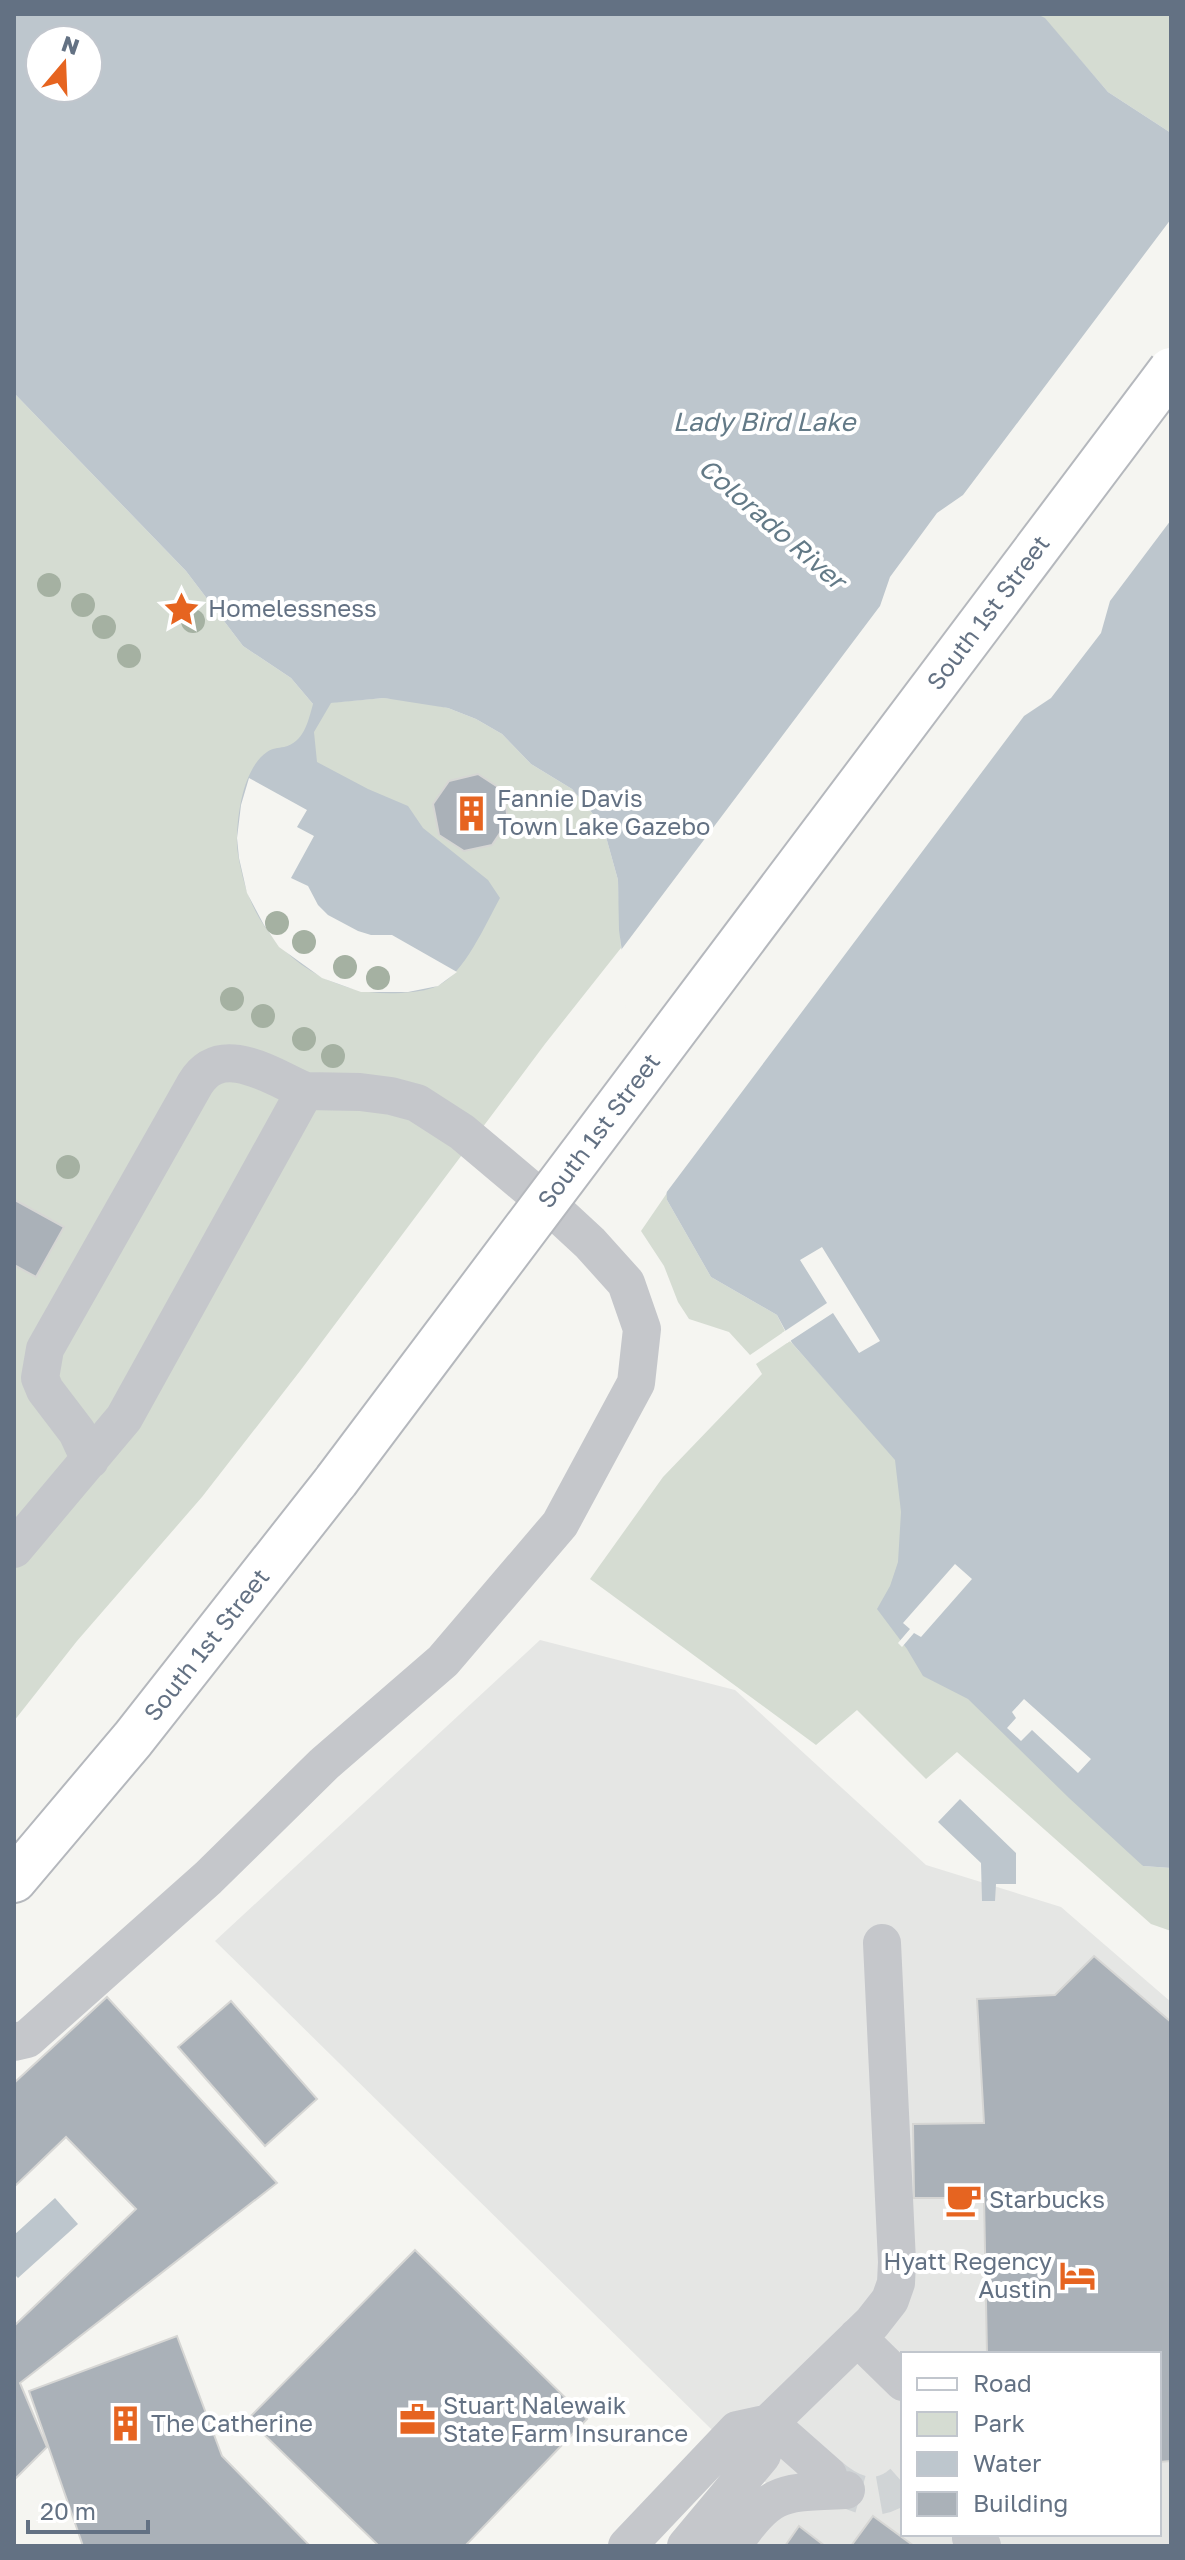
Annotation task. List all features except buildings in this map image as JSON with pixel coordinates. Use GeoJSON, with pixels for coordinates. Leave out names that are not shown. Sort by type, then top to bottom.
{"type":"FeatureCollection","features":[{"type":"Feature","properties":{"kind":"main road","name":"South 1st Street"},"geometry":{"type":"LineString","coordinates":[[14,1880],[133,1739],[336,1481],[1171,370]]}},
{"type":"Feature","properties":{"kind":"lane"},"geometry":{"type":"LineString","coordinates":[[14,2042],[27,2039],[208,1878],[324,1764],[443,1661],[560,1524],[636,1383],[642,1329],[626,1283],[590,1243],[462,1132],[417,1103],[360,1092],[305,1091],[240,1064],[227,1062],[212,1065],[202,1072],[45,1349],[40,1378],[45,1390],[77,1432],[90,1460]]}},
{"type":"Feature","properties":{"kind":"lane"},"geometry":{"type":"LineString","coordinates":[[14,1549],[124,1418],[305,1091]]}},
{"type":"Feature","properties":{"kind":"lane"},"geometry":{"type":"LineString","coordinates":[[627,2546],[737,2430],[769,2423],[857,2337],[890,2300],[896,2283],[897,2262],[882,1943]]}},
{"type":"Feature","properties":{"kind":"lane"},"geometry":{"type":"LineString","coordinates":[[857,2337],[901,2380]]}},
{"type":"Feature","properties":{"kind":"lane"},"geometry":{"type":"LineString","coordinates":[[732,2546],[756,2512],[778,2497],[837,2482],[769,2423]]}},
{"type":"Feature","properties":{"kind":"lane"},"geometry":{"type":"LineString","coordinates":[[686,2546],[762,2455],[769,2423]]}},
{"type":"Feature","properties":{"kind":"shaded area"},"geometry":{"type":"Polygon","coordinates":[[[540,1640],[735,1690],[926,1865],[1061,1907],[1171,2002],[1171,2546],[726,2546],[768,2485],[215,1941],[540,1640]]]}},
{"type":"Feature","properties":{"kind":"green space"},"geometry":{"type":"Polygon","coordinates":[[[1037,14],[1171,14],[1171,133],[1108,92],[1045,19],[1037,14]]]}},
{"type":"Feature","properties":{"kind":"green space"},"geometry":{"type":"Polygon","coordinates":[[[14,393],[186,571],[243,646],[291,678],[313,704],[384,698],[448,708],[502,734],[531,764],[572,789],[603,826],[618,880],[621,948],[202,1497],[77,1641],[14,1721],[14,393]]]}},
{"type":"Feature","properties":{"kind":"green space"},"geometry":{"type":"Polygon","coordinates":[[[667,1193],[667,1200],[711,1277],[777,1315],[785,1331],[750,1355],[729,1332],[689,1319],[678,1302],[664,1266],[641,1231],[667,1193]]]}},
{"type":"Feature","properties":{"kind":"green space"},"geometry":{"type":"Polygon","coordinates":[[[790,1341],[845,1402],[916,1460],[1143,1866],[1171,1868],[1171,1931],[1151,1924],[957,1752],[926,1779],[857,1710],[816,1745],[590,1579],[663,1477],[762,1374],[756,1364],[790,1341]]]}},
{"type":"Feature","properties":{"kind":"water","name":"Lady Bird Lake"},"geometry":{"type":"Polygon","coordinates":[[[14,14],[1037,14],[1045,18],[1108,92],[1171,133],[1171,1868],[1143,1866],[968,1699],[923,1676],[877,1609],[890,1586],[898,1562],[901,1512],[895,1460],[792,1343],[777,1315],[711,1277],[667,1200],[665,1166],[634,1041],[619,930],[618,880],[603,826],[572,789],[531,764],[502,734],[476,719],[448,708],[384,698],[331,703],[314,732],[317,762],[408,806],[423,828],[488,880],[500,898],[465,960],[447,980],[433,988],[401,993],[374,992],[324,978],[301,964],[265,927],[252,904],[243,878],[237,836],[241,802],[253,768],[269,751],[291,744],[301,736],[313,704],[291,678],[243,646],[186,571],[14,393],[14,14]]]}},
{"type":"Feature","properties":{"kind":"water"},"geometry":{"type":"Polygon","coordinates":[[[960,1799],[1016,1853],[1016,1884],[996,1884],[995,1901],[982,1901],[981,1863],[938,1822],[960,1799]]]}},
{"type":"Feature","properties":{"kind":"water"},"geometry":{"type":"Polygon","coordinates":[[[55,2198],[78,2224],[18,2278],[14,2274],[14,2235],[55,2198]]]}},
{"type":"Feature","properties":{"kind":"pier"},"geometry":{"type":"Polygon","coordinates":[[[1171,219],[1171,520],[1110,601],[1101,633],[1051,698],[1024,716],[663,1197],[661,1167],[630,1041],[618,954],[880,606],[890,577],[937,513],[963,495],[1171,219]]]}},
{"type":"Feature","properties":{"kind":"pier"},"geometry":{"type":"Polygon","coordinates":[[[249,778],[307,810],[297,827],[314,836],[291,878],[308,886],[318,905],[328,915],[358,931],[371,935],[392,935],[457,972],[438,986],[408,992],[361,992],[322,978],[279,947],[247,893],[239,858],[237,838],[241,805],[249,778]]]}},
{"type":"Feature","properties":{"kind":"pier"},"geometry":{"type":"Polygon","coordinates":[[[822,1247],[880,1341],[859,1353],[833,1313],[787,1343],[782,1333],[827,1303],[800,1260],[822,1247]]]}},
{"type":"Feature","properties":{"kind":"pier"},"geometry":{"type":"Polygon","coordinates":[[[955,1564],[972,1579],[921,1637],[914,1633],[902,1647],[898,1643],[910,1629],[903,1623],[955,1564]]]}},
{"type":"Feature","properties":{"kind":"pier"},"geometry":{"type":"Polygon","coordinates":[[[1024,1699],[1091,1759],[1078,1773],[1032,1730],[1021,1741],[1007,1728],[1016,1718],[1012,1712],[1024,1699]]]}},
{"type":"Feature","properties":{"kind":"tunnel"},"geometry":{"type":"LineString","coordinates":[[828,2475],[846,2488],[864,2495],[884,2494],[901,2484]]}},
{"type":"Feature","properties":{"kind":"place","name":"Homelessness"},"geometry":{"type":"Point","coordinates":[182,609]}},
{"type":"Feature","properties":{"kind":"place","name":"Fannie Davis Town Lake Gazebo"},"geometry":{"type":"Point","coordinates":[471,813]}},
{"type":"Feature","properties":{"kind":"place","name":"Starbucks"},"geometry":{"type":"Point","coordinates":[963,2200]}},
{"type":"Feature","properties":{"kind":"place","name":"Hyatt Regency Austin"},"geometry":{"type":"Point","coordinates":[1078,2276]}},
{"type":"Feature","properties":{"kind":"place","name":"Stuart Nalewaik State Farm Insurance"},"geometry":{"type":"Point","coordinates":[417,2420]}},
{"type":"Feature","properties":{"kind":"place","name":"The Catherine"},"geometry":{"type":"Point","coordinates":[125,2424]}},
{"type":"Feature","properties":{"kind":"water label","name":"Colorado River"},"geometry":{"type":"Point","coordinates":[772,524]}}]}
